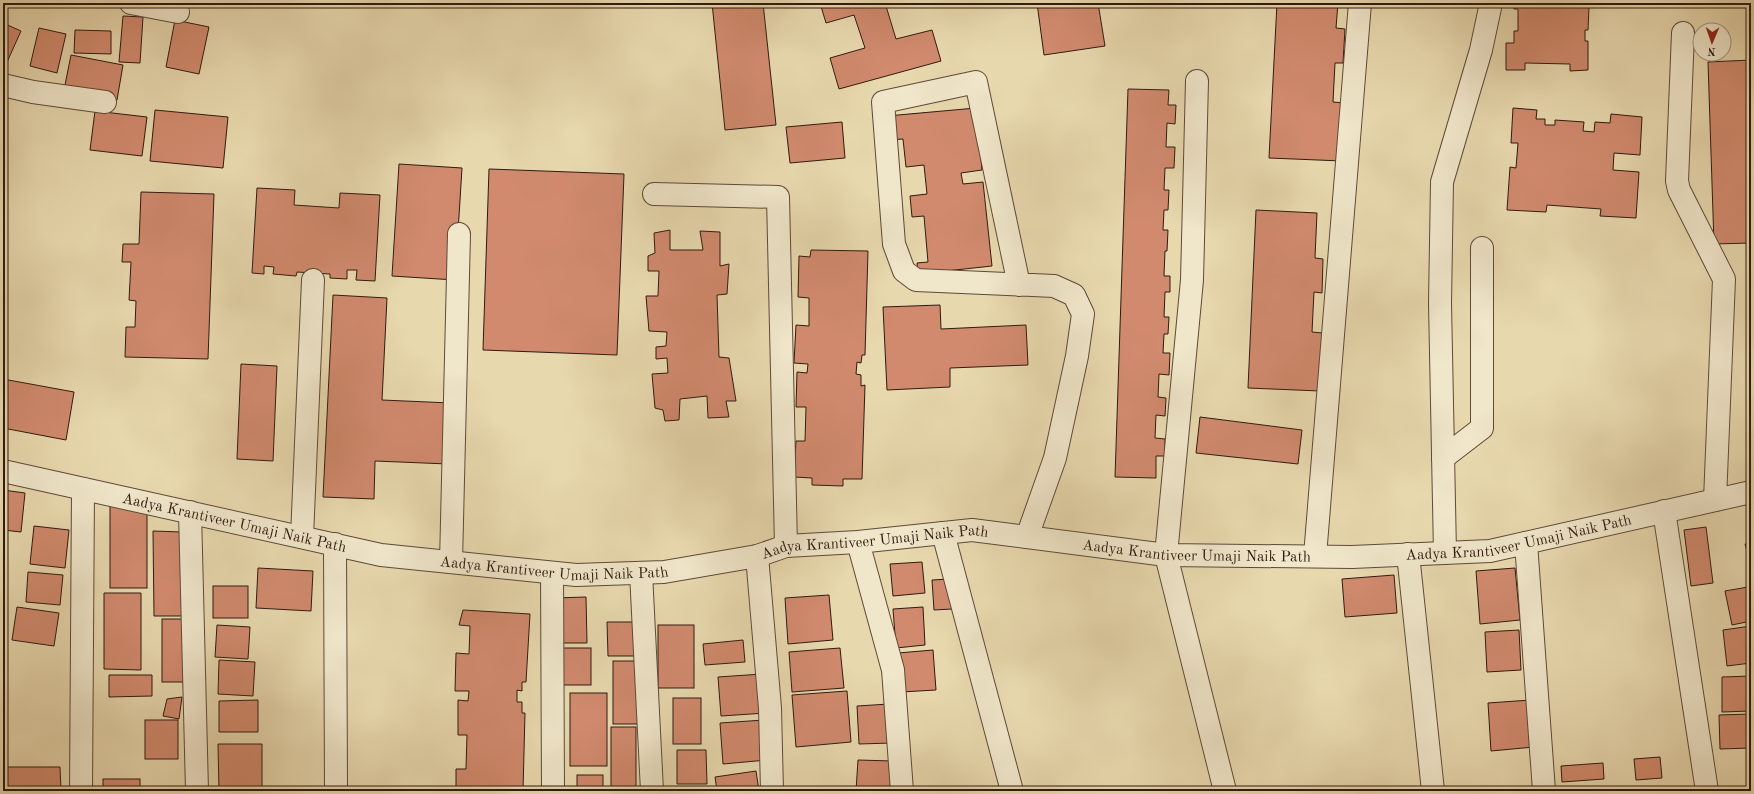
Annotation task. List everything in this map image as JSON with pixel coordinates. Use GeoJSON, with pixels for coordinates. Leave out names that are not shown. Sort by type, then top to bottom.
{"type":"FeatureCollection","features":[{"type":"Feature","properties":{"kind":"street"},"geometry":{"type":"LineString","coordinates":[[130,3],[178,12]]}},
{"type":"Feature","properties":{"kind":"street"},"geometry":{"type":"LineString","coordinates":[[1315,556],[1360,3]]}},
{"type":"Feature","properties":{"kind":"street"},"geometry":{"type":"LineString","coordinates":[[1444,553],[1440,302],[1442,182],[1481,50],[1491,3]]}},
{"type":"Feature","properties":{"kind":"street"},"geometry":{"type":"LineString","coordinates":[[1683,33],[1677,181],[1679,190],[1724,278],[1715,500]]}},
{"type":"Feature","properties":{"kind":"street"},"geometry":{"type":"LineString","coordinates":[[1197,81],[1192,280],[1166,555],[1225,791]]}},
{"type":"Feature","properties":{"kind":"street"},"geometry":{"type":"LineString","coordinates":[[1019,284],[976,82],[883,102],[894,244],[904,271],[916,280],[1054,286],[1074,295],[1083,314],[1077,356],[1055,458],[1027,537]]}},
{"type":"Feature","properties":{"kind":"street"},"geometry":{"type":"LineString","coordinates":[[3,85],[32,92],[105,102]]}},
{"type":"Feature","properties":{"kind":"street"},"geometry":{"type":"LineString","coordinates":[[654,194],[778,197],[786,546]]}},
{"type":"Feature","properties":{"kind":"street"},"geometry":{"type":"LineString","coordinates":[[451,562],[459,234]]}},
{"type":"Feature","properties":{"kind":"street"},"geometry":{"type":"LineString","coordinates":[[1443,458],[1482,428],[1482,248]]}},
{"type":"Feature","properties":{"kind":"street"},"geometry":{"type":"LineString","coordinates":[[302,537],[313,280]]}},
{"type":"Feature","properties":{"kind":"street","name":"Aadya Krantiveer Umaji Naik Path"},"geometry":{"type":"LineString","coordinates":[[3,471],[381,555],[576,575],[664,572],[758,556],[786,546],[858,542],[972,530],[1166,555],[1315,556],[1490,551],[1751,492]]}},
{"type":"Feature","properties":{"kind":"street"},"geometry":{"type":"LineString","coordinates":[[81,791],[83,489]]}},
{"type":"Feature","properties":{"kind":"street"},"geometry":{"type":"LineString","coordinates":[[1664,511],[1707,791]]}},
{"type":"Feature","properties":{"kind":"street"},"geometry":{"type":"LineString","coordinates":[[190,512],[197,791]]}},
{"type":"Feature","properties":{"kind":"street"},"geometry":{"type":"LineString","coordinates":[[943,533],[1012,791]]}},
{"type":"Feature","properties":{"kind":"street"},"geometry":{"type":"LineString","coordinates":[[858,542],[893,670],[902,791]]}},
{"type":"Feature","properties":{"kind":"street"},"geometry":{"type":"LineString","coordinates":[[1526,543],[1544,791]]}},
{"type":"Feature","properties":{"kind":"street"},"geometry":{"type":"LineString","coordinates":[[335,544],[336,791]]}},
{"type":"Feature","properties":{"kind":"street"},"geometry":{"type":"LineString","coordinates":[[1408,554],[1433,791]]}},
{"type":"Feature","properties":{"kind":"street"},"geometry":{"type":"LineString","coordinates":[[758,556],[770,708],[772,791]]}},
{"type":"Feature","properties":{"kind":"street"},"geometry":{"type":"LineString","coordinates":[[552,573],[553,791]]}},
{"type":"Feature","properties":{"kind":"street"},"geometry":{"type":"LineString","coordinates":[[641,573],[652,791]]}},
{"type":"Feature","properties":{"kind":"building"},"geometry":{"type":"Polygon","coordinates":[[[712,3],[763,3],[776,125],[725,130],[712,3]]]}},
{"type":"Feature","properties":{"kind":"building"},"geometry":{"type":"Polygon","coordinates":[[[820,3],[896,3],[886,6],[896,39],[932,30],[941,61],[839,89],[830,58],[865,48],[854,15],[826,23],[820,3]]]}},
{"type":"Feature","properties":{"kind":"building"},"geometry":{"type":"Polygon","coordinates":[[[1037,3],[1098,3],[1105,46],[1044,55],[1037,3]]]}},
{"type":"Feature","properties":{"kind":"building"},"geometry":{"type":"Polygon","coordinates":[[[1277,3],[1338,3],[1336,28],[1345,29],[1343,63],[1335,63],[1333,102],[1344,103],[1342,161],[1269,158],[1277,3]]]}},
{"type":"Feature","properties":{"kind":"building"},"geometry":{"type":"Polygon","coordinates":[[[1514,3],[1584,3],[1584,7],[1589,7],[1588,30],[1585,30],[1585,41],[1588,41],[1588,70],[1570,71],[1570,64],[1525,63],[1525,70],[1506,70],[1506,43],[1514,43],[1514,31],[1518,31],[1518,9],[1514,9],[1514,3]]]}},
{"type":"Feature","properties":{"kind":"building"},"geometry":{"type":"Polygon","coordinates":[[[123,16],[143,17],[140,63],[119,62],[123,16]]]}},
{"type":"Feature","properties":{"kind":"building"},"geometry":{"type":"Polygon","coordinates":[[[175,20],[209,27],[199,74],[166,67],[175,20]]]}},
{"type":"Feature","properties":{"kind":"building"},"geometry":{"type":"Polygon","coordinates":[[[3,23],[21,31],[3,71],[3,23]]]}},
{"type":"Feature","properties":{"kind":"building"},"geometry":{"type":"Polygon","coordinates":[[[39,28],[66,34],[57,73],[30,66],[39,28]]]}},
{"type":"Feature","properties":{"kind":"building"},"geometry":{"type":"Polygon","coordinates":[[[75,30],[111,31],[111,54],[74,53],[75,30]]]}},
{"type":"Feature","properties":{"kind":"building"},"geometry":{"type":"Polygon","coordinates":[[[71,55],[123,65],[117,100],[64,90],[71,55]]]}},
{"type":"Feature","properties":{"kind":"building"},"geometry":{"type":"Polygon","coordinates":[[[1751,60],[1751,243],[1714,244],[1708,62],[1751,60]]]}},
{"type":"Feature","properties":{"kind":"building"},"geometry":{"type":"Polygon","coordinates":[[[1128,89],[1169,90],[1168,105],[1176,105],[1175,124],[1167,123],[1166,147],[1175,147],[1174,168],[1165,168],[1164,190],[1169,190],[1168,210],[1164,210],[1163,230],[1168,230],[1164,276],[1170,276],[1170,292],[1165,292],[1164,317],[1169,317],[1168,334],[1164,334],[1163,353],[1170,353],[1169,375],[1159,374],[1158,397],[1166,398],[1165,416],[1156,415],[1155,438],[1165,439],[1165,456],[1156,456],[1156,478],[1115,477],[1128,89]]]}},
{"type":"Feature","properties":{"kind":"building"},"geometry":{"type":"Polygon","coordinates":[[[976,108],[982,170],[961,173],[963,184],[983,182],[992,266],[918,274],[917,263],[928,262],[924,216],[912,217],[910,196],[927,194],[924,165],[906,167],[903,139],[889,140],[887,116],[976,108]]]}},
{"type":"Feature","properties":{"kind":"building"},"geometry":{"type":"Polygon","coordinates":[[[1513,108],[1537,110],[1536,119],[1545,119],[1545,125],[1555,125],[1555,120],[1584,122],[1583,131],[1594,132],[1595,122],[1610,123],[1611,114],[1642,117],[1640,155],[1614,153],[1613,170],[1639,172],[1636,218],[1600,216],[1601,209],[1547,205],[1546,212],[1507,210],[1510,167],[1516,168],[1518,143],[1511,143],[1513,108]]]}},
{"type":"Feature","properties":{"kind":"building"},"geometry":{"type":"Polygon","coordinates":[[[155,110],[228,117],[223,168],[150,161],[155,110]]]}},
{"type":"Feature","properties":{"kind":"building"},"geometry":{"type":"Polygon","coordinates":[[[95,111],[147,117],[142,156],[90,150],[95,111]]]}},
{"type":"Feature","properties":{"kind":"building"},"geometry":{"type":"Polygon","coordinates":[[[842,122],[845,158],[790,163],[786,127],[842,122]]]}},
{"type":"Feature","properties":{"kind":"building"},"geometry":{"type":"Polygon","coordinates":[[[399,164],[462,168],[455,280],[392,276],[399,164]]]}},
{"type":"Feature","properties":{"kind":"building"},"geometry":{"type":"Polygon","coordinates":[[[489,169],[624,174],[617,355],[483,350],[489,169]]]}},
{"type":"Feature","properties":{"kind":"building"},"geometry":{"type":"Polygon","coordinates":[[[257,188],[295,190],[294,205],[339,208],[340,193],[380,195],[375,281],[356,280],[357,270],[347,270],[347,279],[330,278],[330,274],[297,272],[296,276],[273,274],[274,267],[264,266],[264,274],[252,273],[257,188]]]}},
{"type":"Feature","properties":{"kind":"building"},"geometry":{"type":"Polygon","coordinates":[[[141,192],[214,194],[208,359],[125,357],[126,327],[135,327],[136,301],[129,300],[131,262],[122,262],[123,244],[139,244],[141,192]]]}},
{"type":"Feature","properties":{"kind":"building"},"geometry":{"type":"Polygon","coordinates":[[[1256,210],[1317,213],[1315,258],[1323,259],[1322,293],[1314,292],[1312,332],[1323,333],[1320,391],[1248,388],[1256,210]]]}},
{"type":"Feature","properties":{"kind":"building"},"geometry":{"type":"Polygon","coordinates":[[[670,230],[670,250],[703,250],[700,231],[720,232],[720,266],[729,264],[727,294],[717,295],[719,357],[729,358],[736,401],[726,401],[729,417],[708,418],[707,396],[680,399],[679,420],[665,421],[663,410],[655,408],[652,374],[668,373],[667,358],[656,359],[656,347],[666,346],[667,332],[649,331],[646,296],[658,296],[659,271],[648,271],[648,256],[655,253],[654,233],[670,230]]]}},
{"type":"Feature","properties":{"kind":"building"},"geometry":{"type":"Polygon","coordinates":[[[811,250],[868,251],[865,355],[862,355],[861,363],[857,362],[856,374],[861,375],[861,386],[865,385],[862,479],[843,479],[843,486],[812,485],[812,478],[794,477],[796,441],[805,441],[806,407],[796,407],[797,372],[807,373],[808,364],[794,363],[796,325],[809,326],[809,298],[798,297],[799,256],[810,257],[811,250]]]}},
{"type":"Feature","properties":{"kind":"building"},"geometry":{"type":"Polygon","coordinates":[[[333,295],[387,298],[382,400],[451,403],[448,464],[375,461],[374,499],[323,497],[333,295]]]}},
{"type":"Feature","properties":{"kind":"building"},"geometry":{"type":"Polygon","coordinates":[[[940,305],[941,329],[1026,325],[1028,365],[950,368],[950,387],[887,390],[883,307],[940,305]]]}},
{"type":"Feature","properties":{"kind":"building"},"geometry":{"type":"Polygon","coordinates":[[[241,364],[277,366],[273,461],[237,459],[241,364]]]}},
{"type":"Feature","properties":{"kind":"building"},"geometry":{"type":"Polygon","coordinates":[[[3,379],[74,392],[66,440],[3,428],[3,379]]]}},
{"type":"Feature","properties":{"kind":"building"},"geometry":{"type":"Polygon","coordinates":[[[1200,417],[1302,430],[1298,464],[1196,453],[1200,417]]]}},
{"type":"Feature","properties":{"kind":"building"},"geometry":{"type":"Polygon","coordinates":[[[3,490],[25,493],[21,532],[3,530],[3,490]]]}},
{"type":"Feature","properties":{"kind":"building"},"geometry":{"type":"Polygon","coordinates":[[[110,504],[147,504],[147,588],[110,588],[110,504]]]}},
{"type":"Feature","properties":{"kind":"building"},"geometry":{"type":"Polygon","coordinates":[[[34,526],[69,530],[65,568],[30,564],[34,526]]]}},
{"type":"Feature","properties":{"kind":"building"},"geometry":{"type":"Polygon","coordinates":[[[1706,527],[1713,583],[1691,586],[1684,530],[1706,527]]]}},
{"type":"Feature","properties":{"kind":"building"},"geometry":{"type":"Polygon","coordinates":[[[153,531],[182,532],[183,616],[154,616],[153,531]]]}},
{"type":"Feature","properties":{"kind":"building"},"geometry":{"type":"Polygon","coordinates":[[[1751,543],[1751,566],[1745,544],[1751,543]]]}},
{"type":"Feature","properties":{"kind":"building"},"geometry":{"type":"Polygon","coordinates":[[[922,562],[925,593],[893,596],[890,564],[922,562]]]}},
{"type":"Feature","properties":{"kind":"building"},"geometry":{"type":"Polygon","coordinates":[[[258,568],[313,571],[311,611],[256,608],[258,568]]]}},
{"type":"Feature","properties":{"kind":"building"},"geometry":{"type":"Polygon","coordinates":[[[1515,568],[1520,620],[1480,624],[1476,571],[1515,568]]]}},
{"type":"Feature","properties":{"kind":"building"},"geometry":{"type":"Polygon","coordinates":[[[28,572],[63,575],[60,605],[26,602],[28,572]]]}},
{"type":"Feature","properties":{"kind":"building"},"geometry":{"type":"Polygon","coordinates":[[[1394,575],[1397,613],[1345,617],[1342,579],[1394,575]]]}},
{"type":"Feature","properties":{"kind":"building"},"geometry":{"type":"Polygon","coordinates":[[[950,579],[952,609],[934,610],[932,580],[950,579]]]}},
{"type":"Feature","properties":{"kind":"building"},"geometry":{"type":"Polygon","coordinates":[[[213,586],[248,586],[248,618],[213,618],[213,586]]]}},
{"type":"Feature","properties":{"kind":"building"},"geometry":{"type":"Polygon","coordinates":[[[1748,587],[1751,604],[1751,621],[1732,625],[1725,591],[1748,587]]]}},
{"type":"Feature","properties":{"kind":"building"},"geometry":{"type":"Polygon","coordinates":[[[104,593],[141,593],[141,670],[104,669],[104,593]]]}},
{"type":"Feature","properties":{"kind":"building"},"geometry":{"type":"Polygon","coordinates":[[[829,595],[833,640],[788,644],[785,598],[829,595]]]}},
{"type":"Feature","properties":{"kind":"building"},"geometry":{"type":"Polygon","coordinates":[[[586,597],[587,643],[555,643],[554,598],[586,597]]]}},
{"type":"Feature","properties":{"kind":"building"},"geometry":{"type":"Polygon","coordinates":[[[17,607],[59,613],[54,646],[12,640],[17,607]]]}},
{"type":"Feature","properties":{"kind":"building"},"geometry":{"type":"Polygon","coordinates":[[[923,607],[925,645],[896,648],[893,609],[923,607]]]}},
{"type":"Feature","properties":{"kind":"building"},"geometry":{"type":"Polygon","coordinates":[[[463,610],[530,614],[526,682],[522,682],[522,691],[517,690],[517,702],[522,702],[522,713],[525,713],[523,791],[456,791],[456,769],[466,769],[467,735],[458,735],[458,700],[468,701],[469,691],[455,691],[456,653],[469,654],[470,626],[459,625],[463,610]]]}},
{"type":"Feature","properties":{"kind":"building"},"geometry":{"type":"Polygon","coordinates":[[[162,619],[190,619],[190,682],[162,682],[162,619]]]}},
{"type":"Feature","properties":{"kind":"building"},"geometry":{"type":"Polygon","coordinates":[[[607,622],[636,622],[636,656],[608,656],[607,622]]]}},
{"type":"Feature","properties":{"kind":"building"},"geometry":{"type":"Polygon","coordinates":[[[217,625],[250,627],[248,659],[215,657],[217,625]]]}},
{"type":"Feature","properties":{"kind":"building"},"geometry":{"type":"Polygon","coordinates":[[[658,625],[694,625],[694,688],[658,688],[658,625]]]}},
{"type":"Feature","properties":{"kind":"building"},"geometry":{"type":"Polygon","coordinates":[[[1751,626],[1751,663],[1727,666],[1723,630],[1751,626]]]}},
{"type":"Feature","properties":{"kind":"building"},"geometry":{"type":"Polygon","coordinates":[[[1519,630],[1521,670],[1487,672],[1485,632],[1519,630]]]}},
{"type":"Feature","properties":{"kind":"building"},"geometry":{"type":"Polygon","coordinates":[[[743,640],[745,662],[705,665],[703,644],[743,640]]]}},
{"type":"Feature","properties":{"kind":"building"},"geometry":{"type":"Polygon","coordinates":[[[553,648],[591,648],[591,685],[553,685],[553,648]]]}},
{"type":"Feature","properties":{"kind":"building"},"geometry":{"type":"Polygon","coordinates":[[[840,648],[844,688],[792,692],[789,652],[840,648]]]}},
{"type":"Feature","properties":{"kind":"building"},"geometry":{"type":"Polygon","coordinates":[[[933,650],[936,690],[901,692],[898,653],[933,650]]]}},
{"type":"Feature","properties":{"kind":"building"},"geometry":{"type":"Polygon","coordinates":[[[219,660],[255,662],[253,696],[218,694],[219,660]]]}},
{"type":"Feature","properties":{"kind":"building"},"geometry":{"type":"Polygon","coordinates":[[[613,661],[638,661],[638,724],[613,724],[613,661]]]}},
{"type":"Feature","properties":{"kind":"building"},"geometry":{"type":"Polygon","coordinates":[[[762,674],[766,713],[721,716],[718,677],[762,674]]]}},
{"type":"Feature","properties":{"kind":"building"},"geometry":{"type":"Polygon","coordinates":[[[109,675],[152,675],[152,696],[109,697],[109,675]]]}},
{"type":"Feature","properties":{"kind":"building"},"geometry":{"type":"Polygon","coordinates":[[[1751,676],[1751,711],[1722,712],[1722,677],[1751,676]]]}},
{"type":"Feature","properties":{"kind":"building"},"geometry":{"type":"Polygon","coordinates":[[[847,691],[851,742],[796,747],[792,695],[847,691]]]}},
{"type":"Feature","properties":{"kind":"building"},"geometry":{"type":"Polygon","coordinates":[[[570,693],[607,693],[607,766],[570,766],[570,693]]]}},
{"type":"Feature","properties":{"kind":"building"},"geometry":{"type":"Polygon","coordinates":[[[182,697],[179,719],[163,716],[167,699],[182,697]]]}},
{"type":"Feature","properties":{"kind":"building"},"geometry":{"type":"Polygon","coordinates":[[[673,698],[701,698],[701,744],[673,744],[673,698]]]}},
{"type":"Feature","properties":{"kind":"building"},"geometry":{"type":"Polygon","coordinates":[[[258,700],[258,732],[219,732],[219,701],[258,700]]]}},
{"type":"Feature","properties":{"kind":"building"},"geometry":{"type":"Polygon","coordinates":[[[1531,700],[1534,747],[1491,751],[1488,703],[1531,700]]]}},
{"type":"Feature","properties":{"kind":"building"},"geometry":{"type":"Polygon","coordinates":[[[889,704],[891,743],[859,744],[857,706],[889,704]]]}},
{"type":"Feature","properties":{"kind":"building"},"geometry":{"type":"Polygon","coordinates":[[[1751,714],[1751,748],[1720,749],[1719,715],[1751,714]]]}},
{"type":"Feature","properties":{"kind":"building"},"geometry":{"type":"Polygon","coordinates":[[[145,720],[178,720],[178,759],[145,759],[145,720]]]}},
{"type":"Feature","properties":{"kind":"building"},"geometry":{"type":"Polygon","coordinates":[[[764,720],[767,760],[723,764],[720,723],[764,720]]]}},
{"type":"Feature","properties":{"kind":"building"},"geometry":{"type":"Polygon","coordinates":[[[611,727],[636,727],[636,789],[611,789],[611,727]]]}},
{"type":"Feature","properties":{"kind":"building"},"geometry":{"type":"Polygon","coordinates":[[[218,744],[262,744],[262,791],[219,791],[218,744]]]}},
{"type":"Feature","properties":{"kind":"building"},"geometry":{"type":"Polygon","coordinates":[[[677,750],[706,750],[707,784],[677,784],[677,750]]]}},
{"type":"Feature","properties":{"kind":"building"},"geometry":{"type":"Polygon","coordinates":[[[1660,757],[1662,778],[1636,780],[1634,759],[1660,757]]]}},
{"type":"Feature","properties":{"kind":"building"},"geometry":{"type":"Polygon","coordinates":[[[858,760],[892,761],[890,791],[856,791],[858,760]]]}},
{"type":"Feature","properties":{"kind":"building"},"geometry":{"type":"Polygon","coordinates":[[[1603,763],[1604,779],[1562,782],[1561,766],[1603,763]]]}},
{"type":"Feature","properties":{"kind":"building"},"geometry":{"type":"Polygon","coordinates":[[[3,767],[60,767],[61,791],[3,791],[3,767]]]}},
{"type":"Feature","properties":{"kind":"building"},"geometry":{"type":"Polygon","coordinates":[[[756,771],[759,791],[717,791],[715,777],[756,771]]]}},
{"type":"Feature","properties":{"kind":"building"},"geometry":{"type":"Polygon","coordinates":[[[577,775],[603,775],[603,791],[577,791],[577,775]]]}},
{"type":"Feature","properties":{"kind":"building"},"geometry":{"type":"Polygon","coordinates":[[[103,779],[140,779],[140,791],[103,791],[103,779]]]}},
{"type":"Feature","properties":{"kind":"building"},"geometry":{"type":"Polygon","coordinates":[[[711,788],[711,791],[665,791],[665,789],[711,788]]]}}]}
